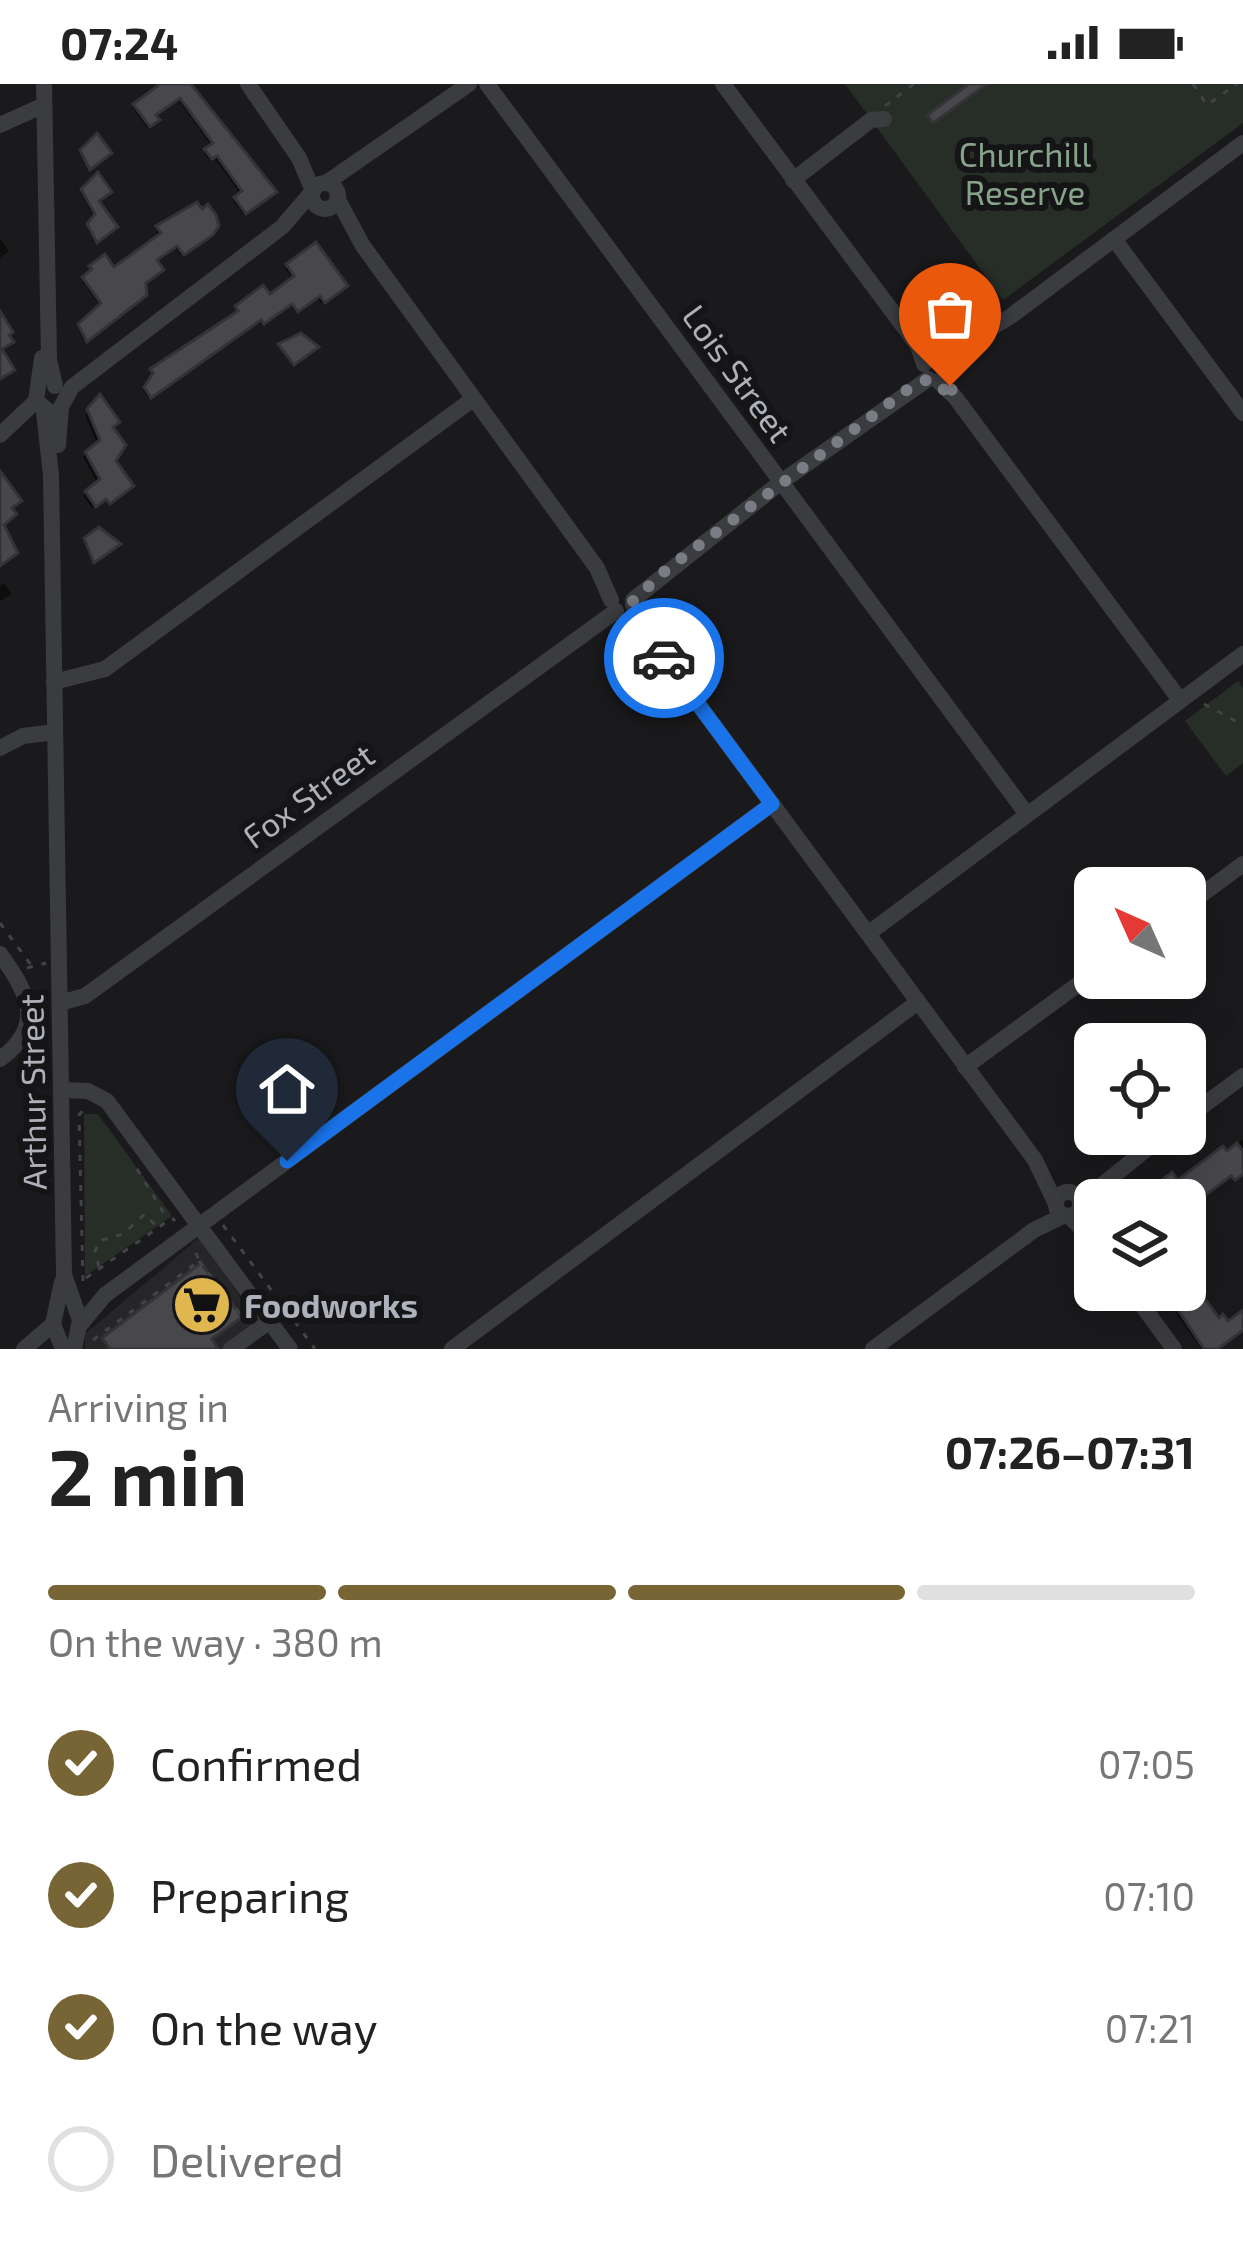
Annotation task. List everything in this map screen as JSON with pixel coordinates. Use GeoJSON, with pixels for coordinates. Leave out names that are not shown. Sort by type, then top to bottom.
{"type":"FeatureCollection","features":[{"type":"Feature","properties":{"kind":"street","name":"Arthur Street"},"geometry":{"type":"LineString","coordinates":[[44,84],[64,1275],[69,1327]]}},
{"type":"Feature","properties":{"kind":"street"},"geometry":{"type":"LineString","coordinates":[[248,84],[473,399],[1074,1212]]}},
{"type":"Feature","properties":{"kind":"street"},"geometry":{"type":"LineString","coordinates":[[0,435],[469,84]]}},
{"type":"Feature","properties":{"kind":"street","name":"Lois Street"},"geometry":{"type":"LineString","coordinates":[[487,84],[1026,813]]}},
{"type":"Feature","properties":{"kind":"street"},"geometry":{"type":"LineString","coordinates":[[723,84],[1180,700]]}},
{"type":"Feature","properties":{"kind":"street"},"geometry":{"type":"LineString","coordinates":[[0,125],[44,105]]}},
{"type":"Feature","properties":{"kind":"street"},"geometry":{"type":"LineString","coordinates":[[794,180],[871,120],[884,119]]}},
{"type":"Feature","properties":{"kind":"street","name":"Fox Street"},"geometry":{"type":"LineString","coordinates":[[61,1003],[86,996],[1243,142]]}},
{"type":"Feature","properties":{"kind":"street"},"geometry":{"type":"LineString","coordinates":[[1114,239],[1243,413]]}},
{"type":"Feature","properties":{"kind":"street","name":"Arthur Street"},"geometry":{"type":"LineString","coordinates":[[48,304],[51,475]]}},
{"type":"Feature","properties":{"kind":"street"},"geometry":{"type":"LineString","coordinates":[[50,354],[78,374]]}},
{"type":"Feature","properties":{"kind":"street"},"geometry":{"type":"LineString","coordinates":[[0,435],[22,425],[78,374],[97,364]]}},
{"type":"Feature","properties":{"kind":"street"},"geometry":{"type":"LineString","coordinates":[[54,682],[106,669],[473,399]]}},
{"type":"Feature","properties":{"kind":"street"},"geometry":{"type":"LineString","coordinates":[[22,425],[49,447]]}},
{"type":"Feature","properties":{"kind":"street"},"geometry":{"type":"LineString","coordinates":[[869,933],[1243,654]]}},
{"type":"Feature","properties":{"kind":"street"},"geometry":{"type":"LineString","coordinates":[[0,748],[23,736],[55,732]]}},
{"type":"Feature","properties":{"kind":"street"},"geometry":{"type":"LineString","coordinates":[[25,1349],[69,1327],[105,1295],[772,804]]}},
{"type":"Feature","properties":{"kind":"street"},"geometry":{"type":"LineString","coordinates":[[1206,891],[1243,864]]}},
{"type":"Feature","properties":{"kind":"street"},"geometry":{"type":"LineString","coordinates":[[0,954],[24,970],[29,999],[29,1024],[17,1046],[0,1059]]}},
{"type":"Feature","properties":{"kind":"street"},"geometry":{"type":"LineString","coordinates":[[965,1067],[1074,987]]}},
{"type":"Feature","properties":{"kind":"street"},"geometry":{"type":"LineString","coordinates":[[452,1349],[918,1002]]}},
{"type":"Feature","properties":{"kind":"street"},"geometry":{"type":"LineString","coordinates":[[1206,1103],[1243,1076]]}},
{"type":"Feature","properties":{"kind":"street"},"geometry":{"type":"LineString","coordinates":[[62,1090],[86,1090],[107,1101],[201,1225],[262,1327],[290,1349]]}},
{"type":"Feature","properties":{"kind":"street"},"geometry":{"type":"LineString","coordinates":[[873,1349],[1136,1155]]}},
{"type":"Feature","properties":{"kind":"street"},"geometry":{"type":"LineString","coordinates":[[1146,1311],[1174,1349]]}},
{"type":"Feature","properties":{"kind":"street"},"geometry":{"type":"LineString","coordinates":[[231,1349],[262,1327]]}},
{"type":"Feature","properties":{"kind":"path"},"geometry":{"type":"LineString","coordinates":[[884,119],[886,104],[914,84]]}},
{"type":"Feature","properties":{"kind":"path"},"geometry":{"type":"LineString","coordinates":[[1193,84],[1207,105],[1237,84]]}},
{"type":"Feature","properties":{"kind":"path"},"geometry":{"type":"LineString","coordinates":[[1202,703],[1243,725]]}},
{"type":"Feature","properties":{"kind":"path"},"geometry":{"type":"LineString","coordinates":[[0,923],[24,970],[60,962]]}},
{"type":"Feature","properties":{"kind":"path"},"geometry":{"type":"LineString","coordinates":[[96,1111],[87,1107],[79,1115],[83,1280],[69,1327],[96,1339],[199,1262]]}},
{"type":"Feature","properties":{"kind":"path"},"geometry":{"type":"LineString","coordinates":[[136,1169],[168,1220]]}},
{"type":"Feature","properties":{"kind":"path"},"geometry":{"type":"LineString","coordinates":[[100,1269],[95,1252],[99,1241],[123,1234],[146,1214],[157,1227]]}},
{"type":"Feature","properties":{"kind":"path"},"geometry":{"type":"LineString","coordinates":[[83,1280],[168,1220],[201,1225],[315,1349]]}},
{"type":"Feature","properties":{"kind":"path"},"geometry":{"type":"LineString","coordinates":[[201,1225],[199,1262],[262,1327]]}},
{"type":"Feature","properties":{"kind":"shaded area"},"geometry":{"type":"Polygon","coordinates":[[[199,1238],[259,1323],[223,1349],[85,1349],[85,1334],[199,1238]]]}},
{"type":"Feature","properties":{"kind":"green space","name":"Churchill Reserve"},"geometry":{"type":"Polygon","coordinates":[[[845,84],[1243,84],[1243,123],[1003,300],[845,84]]]}},
{"type":"Feature","properties":{"kind":"green space"},"geometry":{"type":"Polygon","coordinates":[[[1238,681],[1243,688],[1243,763],[1226,776],[1185,721],[1238,681]]]}},
{"type":"Feature","properties":{"kind":"green space"},"geometry":{"type":"Polygon","coordinates":[[[84,1114],[98,1114],[172,1216],[85,1276],[84,1114]]]}},
{"type":"Feature","properties":{"kind":"building"},"geometry":{"type":"Polygon","coordinates":[[[160,84],[191,84],[277,192],[246,214],[234,197],[242,191],[217,156],[212,159],[204,149],[213,143],[180,98],[156,115],[160,120],[150,127],[133,104],[160,84]]]}},
{"type":"Feature","properties":{"kind":"building"},"geometry":{"type":"Polygon","coordinates":[[[969,84],[987,84],[933,123],[927,115],[969,84]]]}},
{"type":"Feature","properties":{"kind":"building"},"geometry":{"type":"Polygon","coordinates":[[[97,133],[112,153],[90,170],[80,150],[97,133]]]}},
{"type":"Feature","properties":{"kind":"building"},"geometry":{"type":"Polygon","coordinates":[[[98,172],[112,192],[99,201],[118,227],[97,243],[87,224],[95,214],[81,189],[98,172]]]}},
{"type":"Feature","properties":{"kind":"building"},"geometry":{"type":"Polygon","coordinates":[[[197,202],[202,209],[208,204],[216,215],[219,226],[213,235],[184,255],[177,246],[157,260],[164,270],[146,283],[147,295],[87,342],[78,324],[101,303],[82,277],[92,269],[89,266],[105,254],[114,267],[161,233],[156,226],[197,202]]]}},
{"type":"Feature","properties":{"kind":"building"},"geometry":{"type":"Polygon","coordinates":[[[316,242],[348,286],[325,303],[320,296],[298,312],[292,304],[264,324],[261,320],[151,398],[144,387],[153,373],[150,369],[238,311],[235,306],[263,285],[270,294],[294,276],[286,264],[316,242]]]}},
{"type":"Feature","properties":{"kind":"building"},"geometry":{"type":"Polygon","coordinates":[[[0,311],[14,342],[2,349],[15,370],[0,379],[0,311]]]}},
{"type":"Feature","properties":{"kind":"building"},"geometry":{"type":"Polygon","coordinates":[[[301,333],[319,347],[294,365],[278,344],[301,333]]]}},
{"type":"Feature","properties":{"kind":"building"},"geometry":{"type":"Polygon","coordinates":[[[100,394],[120,422],[113,427],[126,445],[116,461],[134,486],[110,504],[106,499],[96,507],[85,491],[100,479],[85,452],[100,440],[87,409],[100,394]]]}},
{"type":"Feature","properties":{"kind":"building"},"geometry":{"type":"Polygon","coordinates":[[[0,471],[22,501],[12,508],[17,514],[4,525],[18,553],[0,566],[0,471]]]}},
{"type":"Feature","properties":{"kind":"building"},"geometry":{"type":"Polygon","coordinates":[[[99,527],[121,544],[94,563],[84,538],[99,527]]]}},
{"type":"Feature","properties":{"kind":"building"},"geometry":{"type":"Polygon","coordinates":[[[1237,1143],[1243,1151],[1243,1174],[1235,1180],[1231,1176],[1206,1195],[1206,1179],[1179,1179],[1223,1146],[1227,1151],[1237,1143]]]}},
{"type":"Feature","properties":{"kind":"building"},"geometry":{"type":"Polygon","coordinates":[[[201,1263],[242,1317],[212,1339],[218,1349],[110,1349],[102,1338],[201,1263]]]}},
{"type":"Feature","properties":{"kind":"building"},"geometry":{"type":"Polygon","coordinates":[[[1206,1300],[1219,1318],[1223,1314],[1228,1321],[1243,1310],[1243,1330],[1218,1349],[1204,1349],[1179,1311],[1206,1311],[1206,1300]]]}},
{"type":"Feature","properties":{"kind":"way so far"},"geometry":{"type":"LineString","coordinates":[[664,658],[643,627],[633,601],[667,569],[907,390],[928,379],[938,381],[955,397],[950,386]]}},
{"type":"Feature","properties":{"kind":"place","name":"Foodworks"},"geometry":{"type":"Point","coordinates":[202,1305]}},
{"type":"Feature","properties":{"kind":"route"},"geometry":{"type":"LineString","coordinates":[[287,1161],[772,804],[664,658]]}}]}
